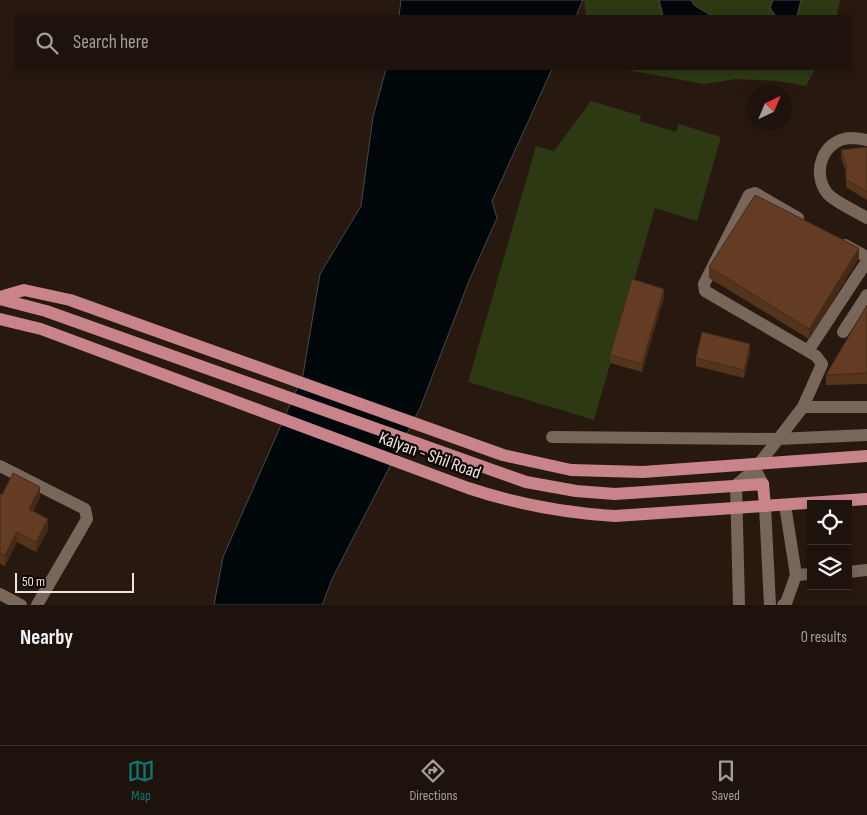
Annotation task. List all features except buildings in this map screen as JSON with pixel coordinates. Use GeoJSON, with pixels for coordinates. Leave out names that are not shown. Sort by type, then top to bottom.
{"type":"FeatureCollection","features":[{"type":"Feature","properties":{"kind":"main road"},"geometry":{"type":"LineString","coordinates":[[0,298],[24,290],[70,300],[503,454],[571,470],[643,472],[867,456]]}},
{"type":"Feature","properties":{"kind":"main road","name":"Kalyan - Shil Road"},"geometry":{"type":"LineString","coordinates":[[0,298],[46,311],[526,482],[576,491],[640,493],[736,484],[763,484]]}},
{"type":"Feature","properties":{"kind":"main road","name":"Kalyan - Shil Road"},"geometry":{"type":"LineString","coordinates":[[0,319],[41,329],[468,488],[522,504],[574,514],[615,516],[735,510],[867,499]]}},
{"type":"Feature","properties":{"kind":"main road"},"geometry":{"type":"LineString","coordinates":[[763,484],[765,506]]}},
{"type":"Feature","properties":{"kind":"street"},"geometry":{"type":"LineString","coordinates":[[867,140],[850,138],[832,144],[821,158],[819,176],[827,194],[867,218]]}},
{"type":"Feature","properties":{"kind":"street"},"geometry":{"type":"LineString","coordinates":[[739,605],[735,510],[736,484],[755,469],[777,439],[804,408],[822,364],[808,350],[705,291],[704,284],[749,195],[755,193],[807,223]]}},
{"type":"Feature","properties":{"kind":"street"},"geometry":{"type":"LineString","coordinates":[[808,350],[867,259],[832,238]]}},
{"type":"Feature","properties":{"kind":"street"},"geometry":{"type":"LineString","coordinates":[[843,332],[867,295]]}},
{"type":"Feature","properties":{"kind":"street"},"geometry":{"type":"LineString","coordinates":[[804,408],[867,407]]}},
{"type":"Feature","properties":{"kind":"street"},"geometry":{"type":"LineString","coordinates":[[552,437],[777,439],[867,435]]}},
{"type":"Feature","properties":{"kind":"street"},"geometry":{"type":"LineString","coordinates":[[0,466],[85,509],[87,519],[37,605]]}},
{"type":"Feature","properties":{"kind":"street"},"geometry":{"type":"LineString","coordinates":[[755,469],[763,484]]}},
{"type":"Feature","properties":{"kind":"street"},"geometry":{"type":"LineString","coordinates":[[783,605],[786,603],[796,575],[785,505]]}},
{"type":"Feature","properties":{"kind":"street"},"geometry":{"type":"LineString","coordinates":[[765,506],[770,605]]}},
{"type":"Feature","properties":{"kind":"street"},"geometry":{"type":"LineString","coordinates":[[852,572],[867,570]]}},
{"type":"Feature","properties":{"kind":"street"},"geometry":{"type":"LineString","coordinates":[[796,575],[807,574]]}},
{"type":"Feature","properties":{"kind":"street"},"geometry":{"type":"LineString","coordinates":[[0,594],[21,605]]}},
{"type":"Feature","properties":{"kind":"green space"},"geometry":{"type":"Polygon","coordinates":[[[584,0],[840,0],[837,15],[586,15],[584,0]]]}},
{"type":"Feature","properties":{"kind":"green space"},"geometry":{"type":"Polygon","coordinates":[[[627,70],[814,70],[806,86],[777,81],[736,79],[704,84],[627,70]]]}},
{"type":"Feature","properties":{"kind":"green space"},"geometry":{"type":"Polygon","coordinates":[[[591,101],[641,116],[640,121],[676,132],[679,124],[721,137],[697,221],[655,208],[594,420],[468,382],[536,146],[554,151],[591,101]]]}},
{"type":"Feature","properties":{"kind":"shaded area"},"geometry":{"type":"Polygon","coordinates":[[[401,0],[583,0],[576,15],[399,15],[401,0]]]}},
{"type":"Feature","properties":{"kind":"shaded area"},"geometry":{"type":"Polygon","coordinates":[[[659,0],[691,0],[694,5],[710,15],[663,15],[659,0]]]}},
{"type":"Feature","properties":{"kind":"shaded area"},"geometry":{"type":"Polygon","coordinates":[[[773,0],[801,0],[797,15],[775,15],[770,8],[773,0]]]}},
{"type":"Feature","properties":{"kind":"shaded area"},"geometry":{"type":"Polygon","coordinates":[[[386,70],[552,70],[492,201],[497,218],[469,281],[420,408],[333,577],[322,605],[214,605],[223,557],[303,375],[320,274],[361,206],[373,117],[386,70]]]}}]}
